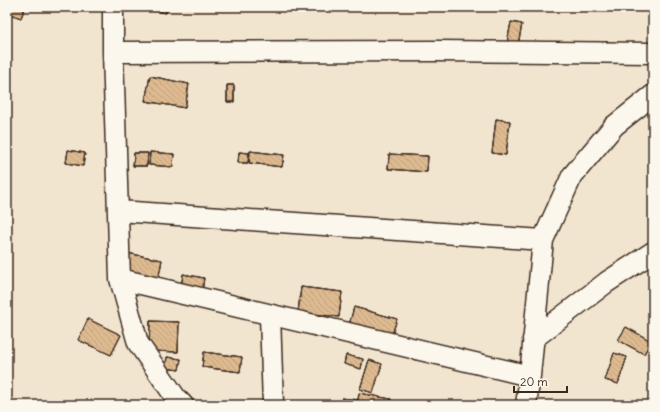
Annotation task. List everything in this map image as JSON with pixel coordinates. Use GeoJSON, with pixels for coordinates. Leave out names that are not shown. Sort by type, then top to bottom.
{"type":"FeatureCollection","features":[{"type":"Feature","properties":{"kind":"street"},"geometry":{"type":"LineString","coordinates":[[113,7],[120,279],[138,343],[176,398],[183,405]]}},
{"type":"Feature","properties":{"kind":"street"},"geometry":{"type":"LineString","coordinates":[[113,52],[438,51],[653,53]]}},
{"type":"Feature","properties":{"kind":"street"},"geometry":{"type":"LineString","coordinates":[[526,405],[543,240],[572,176],[614,126],[653,95]]}},
{"type":"Feature","properties":{"kind":"street"},"geometry":{"type":"LineString","coordinates":[[119,211],[543,240]]}},
{"type":"Feature","properties":{"kind":"street"},"geometry":{"type":"LineString","coordinates":[[533,339],[608,282],[653,252]]}},
{"type":"Feature","properties":{"kind":"street"},"geometry":{"type":"LineString","coordinates":[[120,279],[530,376]]}},
{"type":"Feature","properties":{"kind":"street"},"geometry":{"type":"LineString","coordinates":[[270,315],[273,405]]}},
{"type":"Feature","properties":{"kind":"building"},"geometry":{"type":"Polygon","coordinates":[[[7,7],[25,7],[21,18],[7,13],[7,7]]]}},
{"type":"Feature","properties":{"kind":"building"},"geometry":{"type":"Polygon","coordinates":[[[7,7],[25,7],[21,18],[7,13],[7,7]]]}},
{"type":"Feature","properties":{"kind":"building"},"geometry":{"type":"Polygon","coordinates":[[[7,7],[25,7],[21,18],[7,13],[7,7]]]}},
{"type":"Feature","properties":{"kind":"building"},"geometry":{"type":"Polygon","coordinates":[[[146,7],[167,7],[166,13],[145,9],[146,7]]]}},
{"type":"Feature","properties":{"kind":"building"},"geometry":{"type":"Polygon","coordinates":[[[146,7],[167,7],[166,13],[145,9],[146,7]]]}},
{"type":"Feature","properties":{"kind":"building"},"geometry":{"type":"Polygon","coordinates":[[[146,7],[167,7],[166,13],[145,9],[146,7]]]}},
{"type":"Feature","properties":{"kind":"building"},"geometry":{"type":"Polygon","coordinates":[[[511,22],[522,24],[518,45],[507,43],[511,22]]]}},
{"type":"Feature","properties":{"kind":"building"},"geometry":{"type":"Polygon","coordinates":[[[511,22],[522,24],[518,45],[507,43],[511,22]]]}},
{"type":"Feature","properties":{"kind":"building"},"geometry":{"type":"Polygon","coordinates":[[[511,22],[522,24],[518,45],[507,43],[511,22]]]}},
{"type":"Feature","properties":{"kind":"building"},"geometry":{"type":"Polygon","coordinates":[[[150,76],[189,84],[185,108],[145,101],[150,76]]]}},
{"type":"Feature","properties":{"kind":"building"},"geometry":{"type":"Polygon","coordinates":[[[150,76],[189,84],[185,108],[145,101],[150,76]]]}},
{"type":"Feature","properties":{"kind":"building"},"geometry":{"type":"Polygon","coordinates":[[[150,76],[189,84],[185,108],[145,101],[150,76]]]}},
{"type":"Feature","properties":{"kind":"building"},"geometry":{"type":"Polygon","coordinates":[[[227,85],[234,85],[234,102],[227,102],[227,85]]]}},
{"type":"Feature","properties":{"kind":"building"},"geometry":{"type":"Polygon","coordinates":[[[227,85],[234,85],[234,102],[227,102],[227,85]]]}},
{"type":"Feature","properties":{"kind":"building"},"geometry":{"type":"Polygon","coordinates":[[[227,85],[234,85],[234,102],[227,102],[227,85]]]}},
{"type":"Feature","properties":{"kind":"building"},"geometry":{"type":"Polygon","coordinates":[[[496,119],[510,121],[506,155],[492,153],[496,119]]]}},
{"type":"Feature","properties":{"kind":"building"},"geometry":{"type":"Polygon","coordinates":[[[496,119],[510,121],[506,155],[492,153],[496,119]]]}},
{"type":"Feature","properties":{"kind":"building"},"geometry":{"type":"Polygon","coordinates":[[[496,119],[510,121],[506,155],[492,153],[496,119]]]}},
{"type":"Feature","properties":{"kind":"building"},"geometry":{"type":"Polygon","coordinates":[[[68,150],[85,153],[83,166],[66,163],[68,150]]]}},
{"type":"Feature","properties":{"kind":"building"},"geometry":{"type":"Polygon","coordinates":[[[68,150],[85,153],[83,166],[66,163],[68,150]]]}},
{"type":"Feature","properties":{"kind":"building"},"geometry":{"type":"Polygon","coordinates":[[[68,150],[85,153],[83,166],[66,163],[68,150]]]}},
{"type":"Feature","properties":{"kind":"building"},"geometry":{"type":"Polygon","coordinates":[[[250,151],[284,155],[282,167],[249,163],[250,151]]]}},
{"type":"Feature","properties":{"kind":"building"},"geometry":{"type":"Polygon","coordinates":[[[250,151],[284,155],[282,167],[249,163],[250,151]]]}},
{"type":"Feature","properties":{"kind":"building"},"geometry":{"type":"Polygon","coordinates":[[[250,151],[284,155],[282,167],[249,163],[250,151]]]}},
{"type":"Feature","properties":{"kind":"building"},"geometry":{"type":"Polygon","coordinates":[[[150,152],[174,154],[173,167],[149,165],[150,152]]]}},
{"type":"Feature","properties":{"kind":"building"},"geometry":{"type":"Polygon","coordinates":[[[150,152],[174,154],[173,167],[149,165],[150,152]]]}},
{"type":"Feature","properties":{"kind":"building"},"geometry":{"type":"Polygon","coordinates":[[[150,152],[174,154],[173,167],[149,165],[150,152]]]}},
{"type":"Feature","properties":{"kind":"building"},"geometry":{"type":"Polygon","coordinates":[[[239,152],[249,153],[248,163],[238,163],[239,152]]]}},
{"type":"Feature","properties":{"kind":"building"},"geometry":{"type":"Polygon","coordinates":[[[239,152],[249,153],[248,163],[238,163],[239,152]]]}},
{"type":"Feature","properties":{"kind":"building"},"geometry":{"type":"Polygon","coordinates":[[[239,152],[249,153],[248,163],[238,163],[239,152]]]}},
{"type":"Feature","properties":{"kind":"building"},"geometry":{"type":"Polygon","coordinates":[[[134,153],[148,153],[147,166],[133,166],[134,153]]]}},
{"type":"Feature","properties":{"kind":"building"},"geometry":{"type":"Polygon","coordinates":[[[134,153],[148,153],[147,166],[133,166],[134,153]]]}},
{"type":"Feature","properties":{"kind":"building"},"geometry":{"type":"Polygon","coordinates":[[[134,153],[148,153],[147,166],[133,166],[134,153]]]}},
{"type":"Feature","properties":{"kind":"building"},"geometry":{"type":"Polygon","coordinates":[[[389,154],[428,156],[427,172],[388,169],[389,154]]]}},
{"type":"Feature","properties":{"kind":"building"},"geometry":{"type":"Polygon","coordinates":[[[389,154],[428,156],[427,172],[388,169],[389,154]]]}},
{"type":"Feature","properties":{"kind":"building"},"geometry":{"type":"Polygon","coordinates":[[[389,154],[428,156],[427,172],[388,169],[389,154]]]}},
{"type":"Feature","properties":{"kind":"building"},"geometry":{"type":"Polygon","coordinates":[[[127,253],[162,260],[158,281],[123,274],[127,253]]]}},
{"type":"Feature","properties":{"kind":"building"},"geometry":{"type":"Polygon","coordinates":[[[127,253],[162,260],[158,281],[123,274],[127,253]]]}},
{"type":"Feature","properties":{"kind":"building"},"geometry":{"type":"Polygon","coordinates":[[[127,253],[162,260],[158,281],[123,274],[127,253]]]}},
{"type":"Feature","properties":{"kind":"building"},"geometry":{"type":"Polygon","coordinates":[[[183,274],[204,278],[202,292],[181,288],[183,274]]]}},
{"type":"Feature","properties":{"kind":"building"},"geometry":{"type":"Polygon","coordinates":[[[183,274],[204,278],[202,292],[181,288],[183,274]]]}},
{"type":"Feature","properties":{"kind":"building"},"geometry":{"type":"Polygon","coordinates":[[[183,274],[204,278],[202,292],[181,288],[183,274]]]}},
{"type":"Feature","properties":{"kind":"building"},"geometry":{"type":"Polygon","coordinates":[[[301,287],[342,292],[339,317],[298,312],[301,287]]]}},
{"type":"Feature","properties":{"kind":"building"},"geometry":{"type":"Polygon","coordinates":[[[301,287],[342,292],[339,317],[298,312],[301,287]]]}},
{"type":"Feature","properties":{"kind":"building"},"geometry":{"type":"Polygon","coordinates":[[[301,287],[342,292],[339,317],[298,312],[301,287]]]}},
{"type":"Feature","properties":{"kind":"building"},"geometry":{"type":"Polygon","coordinates":[[[354,307],[397,319],[391,338],[349,325],[354,307]]]}},
{"type":"Feature","properties":{"kind":"building"},"geometry":{"type":"Polygon","coordinates":[[[354,307],[397,319],[391,338],[349,325],[354,307]]]}},
{"type":"Feature","properties":{"kind":"building"},"geometry":{"type":"Polygon","coordinates":[[[354,307],[397,319],[391,338],[349,325],[354,307]]]}},
{"type":"Feature","properties":{"kind":"building"},"geometry":{"type":"Polygon","coordinates":[[[88,319],[121,335],[111,355],[78,340],[88,319]]]}},
{"type":"Feature","properties":{"kind":"building"},"geometry":{"type":"Polygon","coordinates":[[[88,319],[121,335],[111,355],[78,340],[88,319]]]}},
{"type":"Feature","properties":{"kind":"building"},"geometry":{"type":"Polygon","coordinates":[[[88,319],[121,335],[111,355],[78,340],[88,319]]]}},
{"type":"Feature","properties":{"kind":"building"},"geometry":{"type":"Polygon","coordinates":[[[150,321],[179,322],[178,352],[149,351],[150,321]]]}},
{"type":"Feature","properties":{"kind":"building"},"geometry":{"type":"Polygon","coordinates":[[[150,321],[179,322],[178,352],[149,351],[150,321]]]}},
{"type":"Feature","properties":{"kind":"building"},"geometry":{"type":"Polygon","coordinates":[[[150,321],[179,322],[178,352],[149,351],[150,321]]]}},
{"type":"Feature","properties":{"kind":"building"},"geometry":{"type":"Polygon","coordinates":[[[626,327],[651,341],[644,354],[618,340],[626,327]]]}},
{"type":"Feature","properties":{"kind":"building"},"geometry":{"type":"Polygon","coordinates":[[[626,327],[651,341],[644,354],[618,340],[626,327]]]}},
{"type":"Feature","properties":{"kind":"building"},"geometry":{"type":"Polygon","coordinates":[[[626,327],[651,341],[644,354],[618,340],[626,327]]]}},
{"type":"Feature","properties":{"kind":"building"},"geometry":{"type":"Polygon","coordinates":[[[204,352],[242,357],[240,372],[202,367],[204,352]]]}},
{"type":"Feature","properties":{"kind":"building"},"geometry":{"type":"Polygon","coordinates":[[[204,352],[242,357],[240,372],[202,367],[204,352]]]}},
{"type":"Feature","properties":{"kind":"building"},"geometry":{"type":"Polygon","coordinates":[[[204,352],[242,357],[240,372],[202,367],[204,352]]]}},
{"type":"Feature","properties":{"kind":"building"},"geometry":{"type":"Polygon","coordinates":[[[614,353],[627,357],[618,384],[605,380],[614,353]]]}},
{"type":"Feature","properties":{"kind":"building"},"geometry":{"type":"Polygon","coordinates":[[[614,353],[627,357],[618,384],[605,380],[614,353]]]}},
{"type":"Feature","properties":{"kind":"building"},"geometry":{"type":"Polygon","coordinates":[[[614,353],[627,357],[618,384],[605,380],[614,353]]]}},
{"type":"Feature","properties":{"kind":"building"},"geometry":{"type":"Polygon","coordinates":[[[346,355],[363,359],[361,369],[344,364],[346,355]]]}},
{"type":"Feature","properties":{"kind":"building"},"geometry":{"type":"Polygon","coordinates":[[[346,355],[363,359],[361,369],[344,364],[346,355]]]}},
{"type":"Feature","properties":{"kind":"building"},"geometry":{"type":"Polygon","coordinates":[[[346,355],[363,359],[361,369],[344,364],[346,355]]]}},
{"type":"Feature","properties":{"kind":"building"},"geometry":{"type":"Polygon","coordinates":[[[167,357],[181,359],[179,370],[165,368],[167,357]]]}},
{"type":"Feature","properties":{"kind":"building"},"geometry":{"type":"Polygon","coordinates":[[[167,357],[181,359],[179,370],[165,368],[167,357]]]}},
{"type":"Feature","properties":{"kind":"building"},"geometry":{"type":"Polygon","coordinates":[[[167,357],[181,359],[179,370],[165,368],[167,357]]]}},
{"type":"Feature","properties":{"kind":"building"},"geometry":{"type":"Polygon","coordinates":[[[369,360],[382,364],[373,393],[360,389],[369,360]]]}},
{"type":"Feature","properties":{"kind":"building"},"geometry":{"type":"Polygon","coordinates":[[[369,360],[382,364],[373,393],[360,389],[369,360]]]}},
{"type":"Feature","properties":{"kind":"building"},"geometry":{"type":"Polygon","coordinates":[[[369,360],[382,364],[373,393],[360,389],[369,360]]]}},
{"type":"Feature","properties":{"kind":"building"},"geometry":{"type":"Polygon","coordinates":[[[359,393],[391,399],[390,405],[358,405],[359,393]]]}},
{"type":"Feature","properties":{"kind":"building"},"geometry":{"type":"Polygon","coordinates":[[[359,393],[391,399],[390,405],[357,405],[359,393]]]}},
{"type":"Feature","properties":{"kind":"building"},"geometry":{"type":"Polygon","coordinates":[[[359,393],[391,399],[390,405],[357,405],[359,393]]]}},
{"type":"Feature","properties":{"kind":"building"},"geometry":{"type":"Polygon","coordinates":[[[342,398],[358,400],[358,405],[342,405],[342,398]]]}},
{"type":"Feature","properties":{"kind":"building"},"geometry":{"type":"Polygon","coordinates":[[[342,398],[358,400],[358,405],[342,405],[342,398]]]}},
{"type":"Feature","properties":{"kind":"building"},"geometry":{"type":"Polygon","coordinates":[[[342,398],[358,400],[358,405],[342,405],[342,398]]]}},
{"type":"Feature","properties":{"kind":"building"},"geometry":{"type":"Polygon","coordinates":[[[318,403],[338,405],[318,405],[318,403]]]}},
{"type":"Feature","properties":{"kind":"building"},"geometry":{"type":"Polygon","coordinates":[[[318,403],[338,405],[318,405],[318,403]]]}},
{"type":"Feature","properties":{"kind":"building"},"geometry":{"type":"Polygon","coordinates":[[[318,403],[338,405],[318,405],[318,403]]]}}]}
